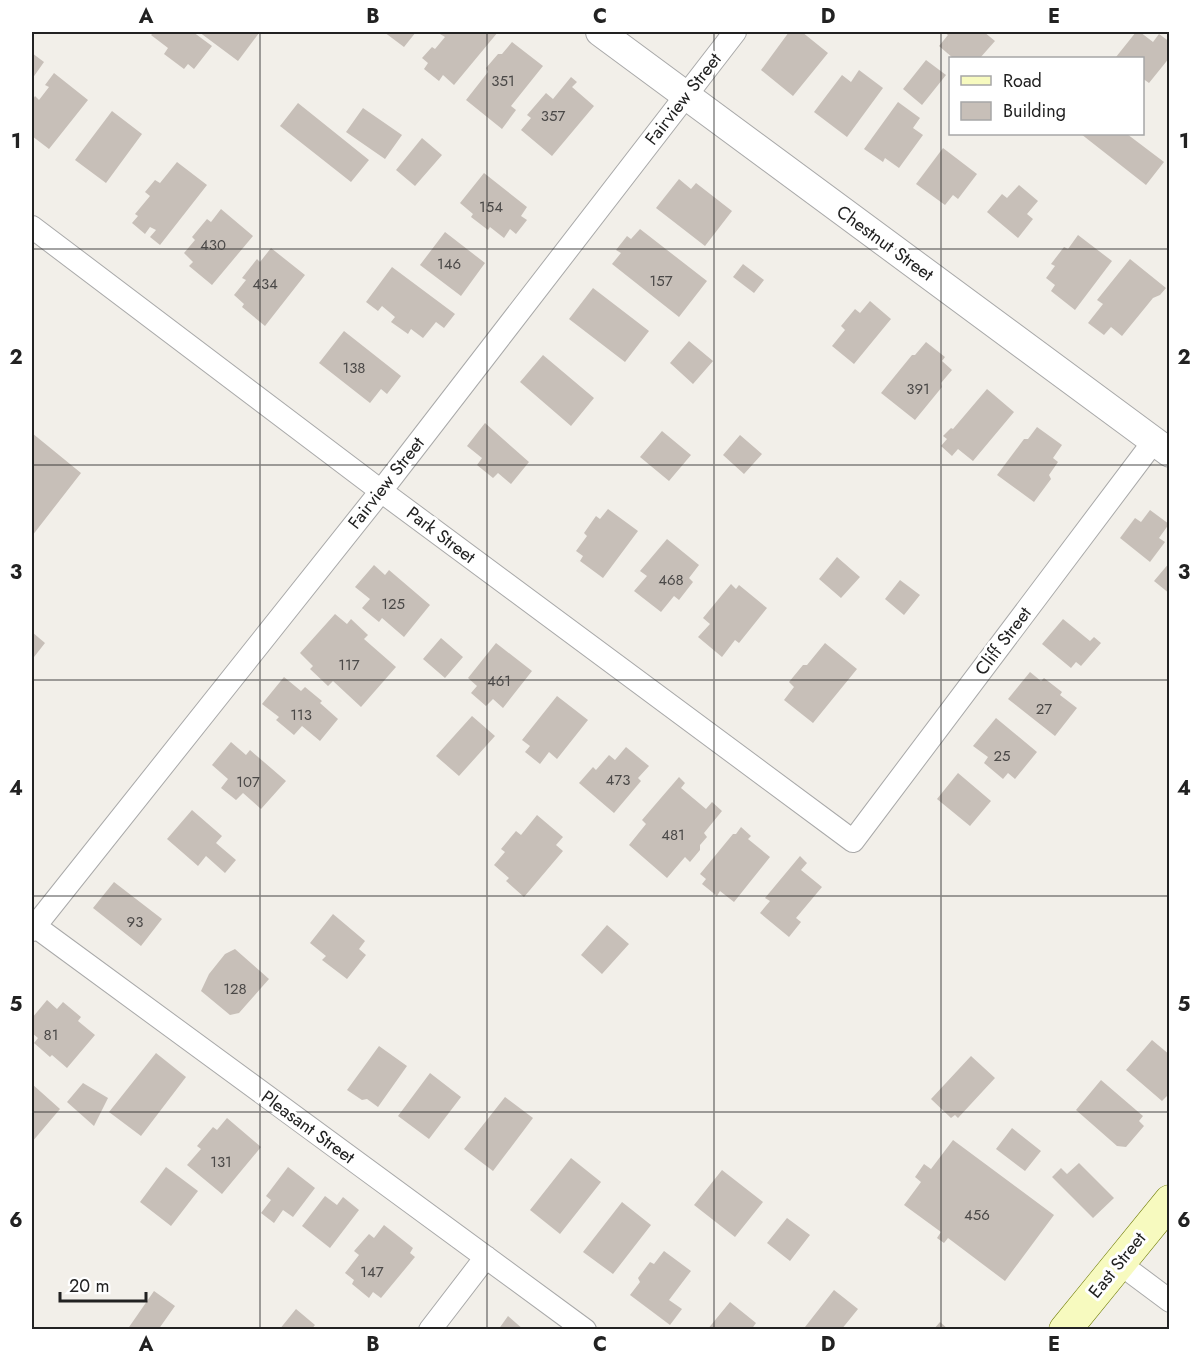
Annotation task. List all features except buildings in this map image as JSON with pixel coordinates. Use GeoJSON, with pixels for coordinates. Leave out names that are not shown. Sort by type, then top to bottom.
{"type":"FeatureCollection","features":[{"type":"Feature","properties":{"kind":"main road","name":"East Street"},"geometry":{"type":"LineString","coordinates":[[1065,1329],[1170,1201]]}},
{"type":"Feature","properties":{"kind":"street","name":"Chestnut Street"},"geometry":{"type":"LineString","coordinates":[[600,32],[1162,447]]}},
{"type":"Feature","properties":{"kind":"street","name":"Fairview Street"},"geometry":{"type":"LineString","coordinates":[[32,927],[381,490],[735,32]]}},
{"type":"Feature","properties":{"kind":"street","name":"Park Street"},"geometry":{"type":"LineString","coordinates":[[32,227],[853,841]]}},
{"type":"Feature","properties":{"kind":"street","name":"Cliff Street"},"geometry":{"type":"LineString","coordinates":[[853,841],[1162,447]]}},
{"type":"Feature","properties":{"kind":"street","name":"Pleasant Street"},"geometry":{"type":"LineString","coordinates":[[32,927],[585,1329]]}},
{"type":"Feature","properties":{"kind":"street"},"geometry":{"type":"LineString","coordinates":[[430,1329],[486,1257]]}},
{"type":"Feature","properties":{"kind":"street"},"geometry":{"type":"LineString","coordinates":[[1119,1263],[1170,1300]]}}]}
